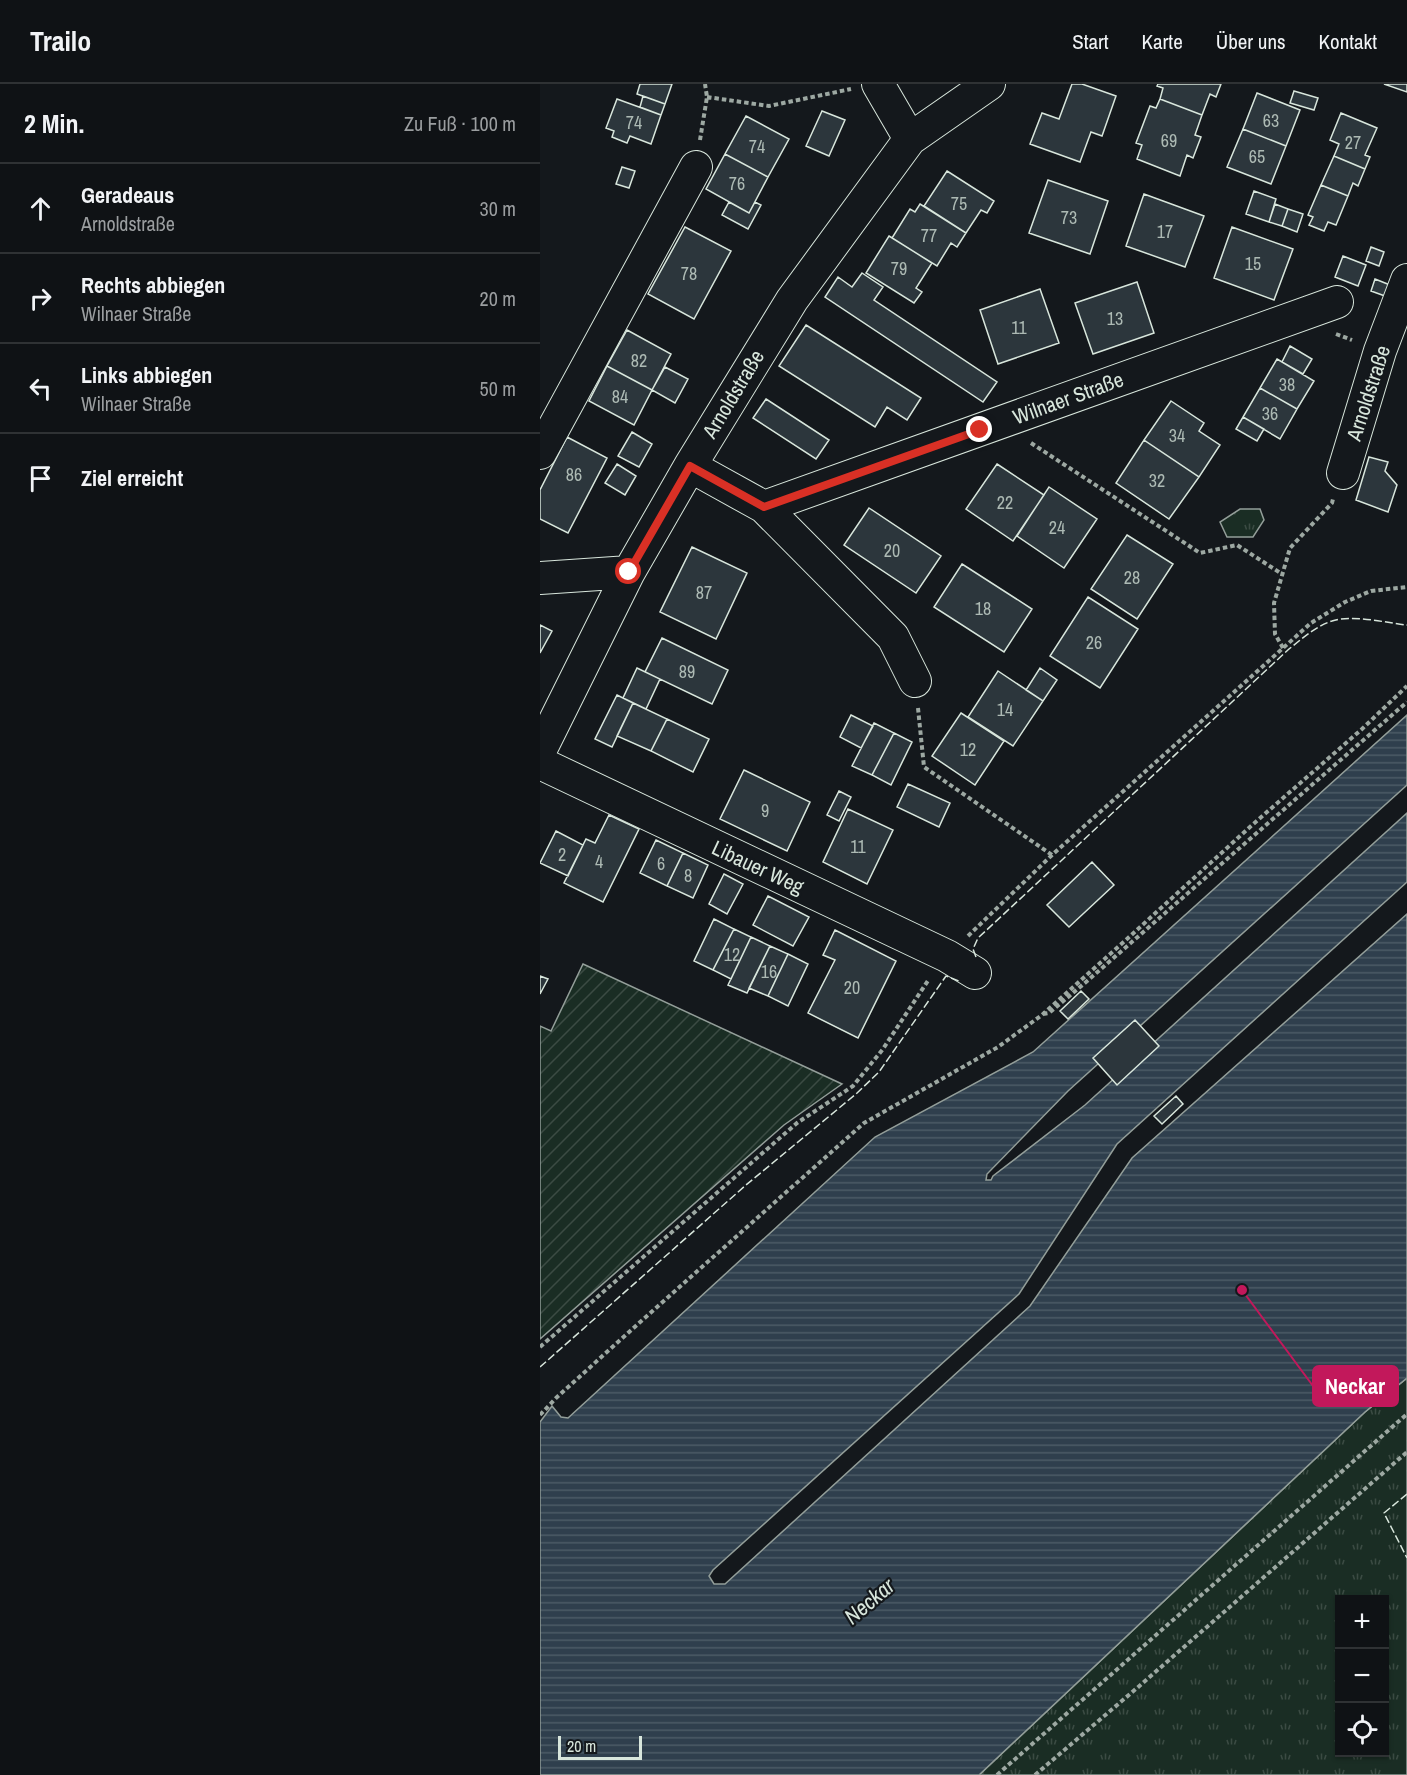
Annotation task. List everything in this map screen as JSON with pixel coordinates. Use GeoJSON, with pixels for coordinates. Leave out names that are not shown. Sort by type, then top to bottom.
{"type":"FeatureCollection","features":[{"type":"Feature","properties":{"kind":"street","name":"Arnoldstraße"},"geometry":{"type":"LineString","coordinates":[[540,751],[629,572],[690,466],[792,300],[910,139],[989,84]]}},
{"type":"Feature","properties":{"kind":"street"},"geometry":{"type":"LineString","coordinates":[[869,85],[910,139]]}},
{"type":"Feature","properties":{"kind":"street"},"geometry":{"type":"LineString","coordinates":[[540,453],[696,167]]}},
{"type":"Feature","properties":{"kind":"street","name":"Arnoldstraße"},"geometry":{"type":"LineString","coordinates":[[1343,473],[1380,351],[1407,280]]}},
{"type":"Feature","properties":{"kind":"street","name":"Wilnaer Straße"},"geometry":{"type":"LineString","coordinates":[[764,507],[1337,302]]}},
{"type":"Feature","properties":{"kind":"street"},"geometry":{"type":"LineString","coordinates":[[690,466],[764,507],[893,637],[915,681]]}},
{"type":"Feature","properties":{"kind":"street"},"geometry":{"type":"LineString","coordinates":[[540,578],[629,572]]}},
{"type":"Feature","properties":{"kind":"street","name":"Libauer Weg"},"geometry":{"type":"LineString","coordinates":[[540,763],[947,956],[975,973]]}},
{"type":"Feature","properties":{"kind":"path"},"geometry":{"type":"LineString","coordinates":[[696,167],[707,97],[705,84]]}},
{"type":"Feature","properties":{"kind":"path"},"geometry":{"type":"LineString","coordinates":[[707,97],[769,106],[835,94],[869,85]]}},
{"type":"Feature","properties":{"kind":"path"},"geometry":{"type":"LineString","coordinates":[[1001,422],[1200,553],[1237,545],[1282,574]]}},
{"type":"Feature","properties":{"kind":"path"},"geometry":{"type":"LineString","coordinates":[[1283,648],[1275,634],[1274,603],[1290,549],[1332,503],[1343,473]]}},
{"type":"Feature","properties":{"kind":"path"},"geometry":{"type":"LineString","coordinates":[[540,1347],[797,1123],[853,1086],[882,1049],[947,956],[1052,855],[1311,623],[1345,602],[1371,591],[1407,587]]}},
{"type":"Feature","properties":{"kind":"path"},"geometry":{"type":"LineString","coordinates":[[915,681],[924,767],[1052,855]]}},
{"type":"Feature","properties":{"kind":"path"},"geometry":{"type":"LineString","coordinates":[[540,1415],[630,1331],[864,1123],[1023,1031],[1362,729],[1407,686]]}},
{"type":"Feature","properties":{"kind":"path"},"geometry":{"type":"LineString","coordinates":[[1042,1014],[1048,1013],[1078,988],[1407,702]]}},
{"type":"Feature","properties":{"kind":"path"},"geometry":{"type":"LineString","coordinates":[[997,1775],[1407,1414]]}},
{"type":"Feature","properties":{"kind":"path"},"geometry":{"type":"LineString","coordinates":[[1035,1775],[1407,1452]]}},
{"type":"Feature","properties":{"kind":"green space"},"geometry":{"type":"Polygon","coordinates":[[[1240,509],[1260,509],[1264,520],[1253,537],[1227,537],[1220,522],[1240,509]]]}},
{"type":"Feature","properties":{"kind":"green space"},"geometry":{"type":"Polygon","coordinates":[[[583,964],[842,1084],[784,1125],[540,1339],[540,1026],[551,1031],[583,964]]]}},
{"type":"Feature","properties":{"kind":"green space"},"geometry":{"type":"Polygon","coordinates":[[[1407,1378],[1407,1775],[979,1775],[1365,1412],[1407,1378]]]}},
{"type":"Feature","properties":{"kind":"water"},"geometry":{"type":"Polygon","coordinates":[[[1407,715],[1407,785],[1068,1091],[987,1174],[986,1180],[991,1180],[993,1176],[1085,1105],[1407,813],[1407,882],[1117,1144],[1019,1294],[709,1576],[714,1584],[725,1584],[1030,1306],[1132,1158],[1407,914],[1407,1378],[1365,1412],[979,1775],[540,1775],[540,1422],[552,1406],[561,1417],[568,1418],[875,1137],[1033,1052],[1407,715]]]}},
{"type":"Feature","properties":{"kind":"building"},"geometry":{"type":"Polygon","coordinates":[[[640,84],[672,84],[665,104],[637,94],[640,84]]]}},
{"type":"Feature","properties":{"kind":"building"},"geometry":{"type":"Polygon","coordinates":[[[1072,84],[1082,84],[1116,96],[1102,136],[1091,132],[1080,162],[1030,144],[1042,113],[1059,119],[1072,84]]]}},
{"type":"Feature","properties":{"kind":"building"},"geometry":{"type":"Polygon","coordinates":[[[1158,84],[1221,84],[1216,97],[1210,94],[1202,115],[1160,99],[1163,88],[1157,86],[1158,84]]]}},
{"type":"Feature","properties":{"kind":"building"},"geometry":{"type":"Polygon","coordinates":[[[1384,84],[1407,84],[1407,92],[1384,84]]]}},
{"type":"Feature","properties":{"kind":"building"},"geometry":{"type":"Polygon","coordinates":[[[1294,91],[1318,98],[1314,110],[1290,103],[1294,91]]]}},
{"type":"Feature","properties":{"kind":"building"},"geometry":{"type":"Polygon","coordinates":[[[1257,93],[1300,110],[1286,146],[1243,129],[1257,93]]]}},
{"type":"Feature","properties":{"kind":"building"},"geometry":{"type":"Polygon","coordinates":[[[643,96],[665,104],[661,115],[640,107],[643,96]]]}},
{"type":"Feature","properties":{"kind":"building"},"geometry":{"type":"Polygon","coordinates":[[[617,99],[661,115],[651,144],[630,136],[627,143],[612,137],[614,131],[606,128],[617,99]]]}},
{"type":"Feature","properties":{"kind":"building"},"geometry":{"type":"Polygon","coordinates":[[[1160,99],[1202,115],[1195,135],[1201,137],[1193,158],[1187,155],[1180,176],[1137,159],[1142,145],[1136,143],[1150,106],[1156,108],[1160,99]]]}},
{"type":"Feature","properties":{"kind":"building"},"geometry":{"type":"Polygon","coordinates":[[[822,111],[845,120],[829,156],[806,146],[822,111]]]}},
{"type":"Feature","properties":{"kind":"building"},"geometry":{"type":"Polygon","coordinates":[[[1341,113],[1377,128],[1365,155],[1370,157],[1365,169],[1334,156],[1339,144],[1330,140],[1341,113]]]}},
{"type":"Feature","properties":{"kind":"building"},"geometry":{"type":"Polygon","coordinates":[[[746,116],[789,139],[768,177],[725,154],[746,116]]]}},
{"type":"Feature","properties":{"kind":"building"},"geometry":{"type":"Polygon","coordinates":[[[1243,129],[1286,146],[1271,184],[1227,167],[1243,129]]]}},
{"type":"Feature","properties":{"kind":"building"},"geometry":{"type":"Polygon","coordinates":[[[725,154],[768,177],[749,213],[706,189],[725,154]]]}},
{"type":"Feature","properties":{"kind":"building"},"geometry":{"type":"Polygon","coordinates":[[[1334,156],[1365,169],[1358,186],[1353,183],[1348,196],[1321,185],[1334,156]]]}},
{"type":"Feature","properties":{"kind":"building"},"geometry":{"type":"Polygon","coordinates":[[[622,167],[635,171],[629,188],[616,184],[622,167]]]}},
{"type":"Feature","properties":{"kind":"building"},"geometry":{"type":"Polygon","coordinates":[[[947,171],[994,201],[987,213],[981,210],[966,233],[924,206],[947,171]]]}},
{"type":"Feature","properties":{"kind":"building"},"geometry":{"type":"Polygon","coordinates":[[[1048,180],[1108,201],[1090,254],[1029,233],[1048,180]]]}},
{"type":"Feature","properties":{"kind":"building"},"geometry":{"type":"Polygon","coordinates":[[[1321,185],[1348,196],[1336,225],[1328,222],[1324,231],[1309,225],[1313,217],[1308,215],[1321,185]]]}},
{"type":"Feature","properties":{"kind":"building"},"geometry":{"type":"Polygon","coordinates":[[[1254,191],[1276,199],[1269,222],[1246,214],[1254,191]]]}},
{"type":"Feature","properties":{"kind":"building"},"geometry":{"type":"Polygon","coordinates":[[[1144,194],[1204,216],[1185,267],[1126,246],[1144,194]]]}},
{"type":"Feature","properties":{"kind":"building"},"geometry":{"type":"Polygon","coordinates":[[[729,202],[749,213],[755,202],[761,205],[748,229],[722,215],[729,202]]]}},
{"type":"Feature","properties":{"kind":"building"},"geometry":{"type":"Polygon","coordinates":[[[920,204],[966,233],[957,247],[951,243],[937,266],[892,238],[910,209],[915,212],[920,204]]]}},
{"type":"Feature","properties":{"kind":"building"},"geometry":{"type":"Polygon","coordinates":[[[1275,204],[1288,209],[1282,226],[1269,222],[1275,204]]]}},
{"type":"Feature","properties":{"kind":"building"},"geometry":{"type":"Polygon","coordinates":[[[1288,209],[1303,214],[1297,232],[1282,226],[1288,209]]]}},
{"type":"Feature","properties":{"kind":"building"},"geometry":{"type":"Polygon","coordinates":[[[685,227],[731,251],[694,319],[648,294],[685,227]]]}},
{"type":"Feature","properties":{"kind":"building"},"geometry":{"type":"Polygon","coordinates":[[[1232,227],[1293,249],[1274,300],[1214,278],[1232,227]]]}},
{"type":"Feature","properties":{"kind":"building"},"geometry":{"type":"Polygon","coordinates":[[[889,236],[932,263],[916,288],[922,292],[914,303],[866,273],[889,236]]]}},
{"type":"Feature","properties":{"kind":"building"},"geometry":{"type":"Polygon","coordinates":[[[1371,247],[1384,252],[1379,266],[1366,261],[1371,247]]]}},
{"type":"Feature","properties":{"kind":"building"},"geometry":{"type":"Polygon","coordinates":[[[1343,256],[1366,265],[1358,286],[1335,277],[1343,256]]]}},
{"type":"Feature","properties":{"kind":"building"},"geometry":{"type":"Polygon","coordinates":[[[862,273],[883,287],[874,300],[997,382],[983,402],[825,297],[838,277],[852,287],[862,273]]]}},
{"type":"Feature","properties":{"kind":"building"},"geometry":{"type":"Polygon","coordinates":[[[1375,279],[1390,285],[1385,296],[1371,291],[1375,279]]]}},
{"type":"Feature","properties":{"kind":"building"},"geometry":{"type":"Polygon","coordinates":[[[1137,282],[1154,333],[1093,354],[1075,303],[1137,282]]]}},
{"type":"Feature","properties":{"kind":"building"},"geometry":{"type":"Polygon","coordinates":[[[1040,289],[1059,343],[998,364],[980,310],[1040,289]]]}},
{"type":"Feature","properties":{"kind":"building"},"geometry":{"type":"Polygon","coordinates":[[[806,325],[921,398],[907,420],[887,407],[875,427],[779,366],[806,325]]]}},
{"type":"Feature","properties":{"kind":"building"},"geometry":{"type":"Polygon","coordinates":[[[627,330],[671,354],[652,390],[607,366],[627,330]]]}},
{"type":"Feature","properties":{"kind":"building"},"geometry":{"type":"Polygon","coordinates":[[[1290,346],[1312,359],[1303,374],[1282,362],[1290,346]]]}},
{"type":"Feature","properties":{"kind":"building"},"geometry":{"type":"Polygon","coordinates":[[[1277,359],[1314,381],[1297,409],[1260,388],[1277,359]]]}},
{"type":"Feature","properties":{"kind":"building"},"geometry":{"type":"Polygon","coordinates":[[[607,366],[652,390],[634,425],[589,401],[607,366]]]}},
{"type":"Feature","properties":{"kind":"building"},"geometry":{"type":"Polygon","coordinates":[[[665,367],[688,379],[675,403],[652,390],[665,367]]]}},
{"type":"Feature","properties":{"kind":"building"},"geometry":{"type":"Polygon","coordinates":[[[1260,388],[1297,409],[1280,439],[1243,417],[1260,388]]]}},
{"type":"Feature","properties":{"kind":"building"},"geometry":{"type":"Polygon","coordinates":[[[766,399],[829,440],[816,459],[753,418],[766,399]]]}},
{"type":"Feature","properties":{"kind":"building"},"geometry":{"type":"Polygon","coordinates":[[[1171,401],[1204,423],[1199,431],[1220,445],[1199,477],[1144,440],[1171,401]]]}},
{"type":"Feature","properties":{"kind":"building"},"geometry":{"type":"Polygon","coordinates":[[[1243,417],[1264,429],[1257,441],[1236,429],[1243,417]]]}},
{"type":"Feature","properties":{"kind":"building"},"geometry":{"type":"Polygon","coordinates":[[[632,432],[652,444],[639,467],[618,456],[632,432]]]}},
{"type":"Feature","properties":{"kind":"building"},"geometry":{"type":"Polygon","coordinates":[[[567,437],[607,458],[568,533],[540,519],[540,490],[567,437]]]}},
{"type":"Feature","properties":{"kind":"building"},"geometry":{"type":"Polygon","coordinates":[[[1144,440],[1199,477],[1169,519],[1116,483],[1144,440]]]}},
{"type":"Feature","properties":{"kind":"building"},"geometry":{"type":"Polygon","coordinates":[[[1369,457],[1388,462],[1385,471],[1397,485],[1388,512],[1356,500],[1369,457]]]}},
{"type":"Feature","properties":{"kind":"building"},"geometry":{"type":"Polygon","coordinates":[[[617,464],[636,476],[625,495],[605,483],[617,464]]]}},
{"type":"Feature","properties":{"kind":"building"},"geometry":{"type":"Polygon","coordinates":[[[997,464],[1044,495],[1013,541],[966,509],[997,464]]]}},
{"type":"Feature","properties":{"kind":"building"},"geometry":{"type":"Polygon","coordinates":[[[1049,487],[1097,519],[1064,568],[1017,536],[1049,487]]]}},
{"type":"Feature","properties":{"kind":"building"},"geometry":{"type":"Polygon","coordinates":[[[869,508],[941,556],[916,593],[844,545],[869,508]]]}},
{"type":"Feature","properties":{"kind":"building"},"geometry":{"type":"Polygon","coordinates":[[[1127,535],[1173,564],[1137,619],[1091,589],[1127,535]]]}},
{"type":"Feature","properties":{"kind":"building"},"geometry":{"type":"Polygon","coordinates":[[[692,547],[747,573],[716,639],[660,612],[692,547]]]}},
{"type":"Feature","properties":{"kind":"building"},"geometry":{"type":"Polygon","coordinates":[[[962,564],[1032,609],[1004,652],[934,607],[962,564]]]}},
{"type":"Feature","properties":{"kind":"building"},"geometry":{"type":"Polygon","coordinates":[[[1088,597],[1138,629],[1100,688],[1050,656],[1088,597]]]}},
{"type":"Feature","properties":{"kind":"building"},"geometry":{"type":"Polygon","coordinates":[[[540,625],[552,631],[540,653],[540,625]]]}},
{"type":"Feature","properties":{"kind":"building"},"geometry":{"type":"Polygon","coordinates":[[[662,638],[728,670],[712,704],[645,672],[662,638]]]}},
{"type":"Feature","properties":{"kind":"building"},"geometry":{"type":"Polygon","coordinates":[[[637,668],[660,679],[646,709],[623,698],[637,668]]]}},
{"type":"Feature","properties":{"kind":"building"},"geometry":{"type":"Polygon","coordinates":[[[1040,668],[1057,680],[1043,701],[1026,690],[1040,668]]]}},
{"type":"Feature","properties":{"kind":"building"},"geometry":{"type":"Polygon","coordinates":[[[998,671],[1043,701],[1013,746],[968,717],[998,671]]]}},
{"type":"Feature","properties":{"kind":"building"},"geometry":{"type":"Polygon","coordinates":[[[617,695],[633,703],[612,747],[595,739],[617,695]]]}},
{"type":"Feature","properties":{"kind":"building"},"geometry":{"type":"Polygon","coordinates":[[[633,703],[667,719],[651,751],[617,736],[633,703]]]}},
{"type":"Feature","properties":{"kind":"building"},"geometry":{"type":"Polygon","coordinates":[[[961,713],[1004,741],[975,785],[932,756],[961,713]]]}},
{"type":"Feature","properties":{"kind":"building"},"geometry":{"type":"Polygon","coordinates":[[[851,715],[873,726],[861,748],[840,737],[851,715]]]}},
{"type":"Feature","properties":{"kind":"building"},"geometry":{"type":"Polygon","coordinates":[[[667,719],[709,739],[693,772],[651,751],[667,719]]]}},
{"type":"Feature","properties":{"kind":"building"},"geometry":{"type":"Polygon","coordinates":[[[874,723],[894,733],[872,775],[852,766],[874,723]]]}},
{"type":"Feature","properties":{"kind":"building"},"geometry":{"type":"Polygon","coordinates":[[[894,733],[912,742],[891,785],[872,775],[894,733]]]}},
{"type":"Feature","properties":{"kind":"building"},"geometry":{"type":"Polygon","coordinates":[[[744,770],[810,802],[787,851],[720,819],[744,770]]]}},
{"type":"Feature","properties":{"kind":"building"},"geometry":{"type":"Polygon","coordinates":[[[908,784],[950,803],[939,827],[897,807],[908,784]]]}},
{"type":"Feature","properties":{"kind":"building"},"geometry":{"type":"Polygon","coordinates":[[[839,791],[851,797],[839,821],[827,815],[839,791]]]}},
{"type":"Feature","properties":{"kind":"building"},"geometry":{"type":"Polygon","coordinates":[[[848,809],[893,830],[867,884],[823,862],[848,809]]]}},
{"type":"Feature","properties":{"kind":"building"},"geometry":{"type":"Polygon","coordinates":[[[609,815],[639,829],[603,902],[564,883],[586,839],[595,843],[609,815]]]}},
{"type":"Feature","properties":{"kind":"building"},"geometry":{"type":"Polygon","coordinates":[[[556,831],[583,845],[568,876],[540,863],[556,831]]]}},
{"type":"Feature","properties":{"kind":"building"},"geometry":{"type":"Polygon","coordinates":[[[656,840],[683,853],[667,886],[640,873],[656,840]]]}},
{"type":"Feature","properties":{"kind":"building"},"geometry":{"type":"Polygon","coordinates":[[[683,853],[708,865],[693,898],[667,886],[683,853]]]}},
{"type":"Feature","properties":{"kind":"building"},"geometry":{"type":"Polygon","coordinates":[[[1092,862],[1114,885],[1069,927],[1047,905],[1092,862]]]}},
{"type":"Feature","properties":{"kind":"building"},"geometry":{"type":"Polygon","coordinates":[[[724,874],[743,884],[727,914],[709,904],[724,874]]]}},
{"type":"Feature","properties":{"kind":"building"},"geometry":{"type":"Polygon","coordinates":[[[768,896],[809,917],[793,946],[753,925],[768,896]]]}},
{"type":"Feature","properties":{"kind":"building"},"geometry":{"type":"Polygon","coordinates":[[[714,919],[734,929],[713,970],[694,961],[714,919]]]}},
{"type":"Feature","properties":{"kind":"building"},"geometry":{"type":"Polygon","coordinates":[[[734,929],[751,937],[731,979],[713,970],[734,929]]]}},
{"type":"Feature","properties":{"kind":"building"},"geometry":{"type":"Polygon","coordinates":[[[835,930],[896,961],[858,1038],[808,1013],[835,960],[823,955],[835,930]]]}},
{"type":"Feature","properties":{"kind":"building"},"geometry":{"type":"Polygon","coordinates":[[[751,937],[770,946],[747,993],[728,985],[751,937]]]}},
{"type":"Feature","properties":{"kind":"building"},"geometry":{"type":"Polygon","coordinates":[[[770,946],[788,954],[768,996],[749,988],[770,946]]]}},
{"type":"Feature","properties":{"kind":"building"},"geometry":{"type":"Polygon","coordinates":[[[788,954],[808,964],[788,1006],[768,996],[788,954]]]}},
{"type":"Feature","properties":{"kind":"building"},"geometry":{"type":"Polygon","coordinates":[[[540,976],[548,979],[540,994],[540,976]]]}},
{"type":"Feature","properties":{"kind":"building"},"geometry":{"type":"Polygon","coordinates":[[[1081,991],[1089,999],[1068,1019],[1060,1011],[1081,991]]]}},
{"type":"Feature","properties":{"kind":"building"},"geometry":{"type":"Polygon","coordinates":[[[1135,1020],[1159,1046],[1117,1085],[1093,1058],[1135,1020]]]}},
{"type":"Feature","properties":{"kind":"building"},"geometry":{"type":"Polygon","coordinates":[[[1176,1096],[1183,1104],[1162,1124],[1154,1116],[1176,1096]]]}},
{"type":"Feature","properties":{"kind":"fence"},"geometry":{"type":"LineString","coordinates":[[976,957],[973,949],[978,938],[1289,649],[1320,626],[1340,619],[1407,625]]}},
{"type":"Feature","properties":{"kind":"fence"},"geometry":{"type":"LineString","coordinates":[[540,1367],[746,1185],[856,1094],[879,1072],[946,976],[959,981]]}},
{"type":"Feature","properties":{"kind":"fence"},"geometry":{"type":"LineString","coordinates":[[1407,1494],[1384,1513],[1407,1558]]}},
{"type":"Feature","properties":{"kind":"place","name":"Neckar"},"geometry":{"type":"Point","coordinates":[1242,1290]}},
{"type":"Feature","properties":{"kind":"route"},"geometry":{"type":"LineString","coordinates":[[629,572],[690,466],[764,507],[980,430]]}}]}
